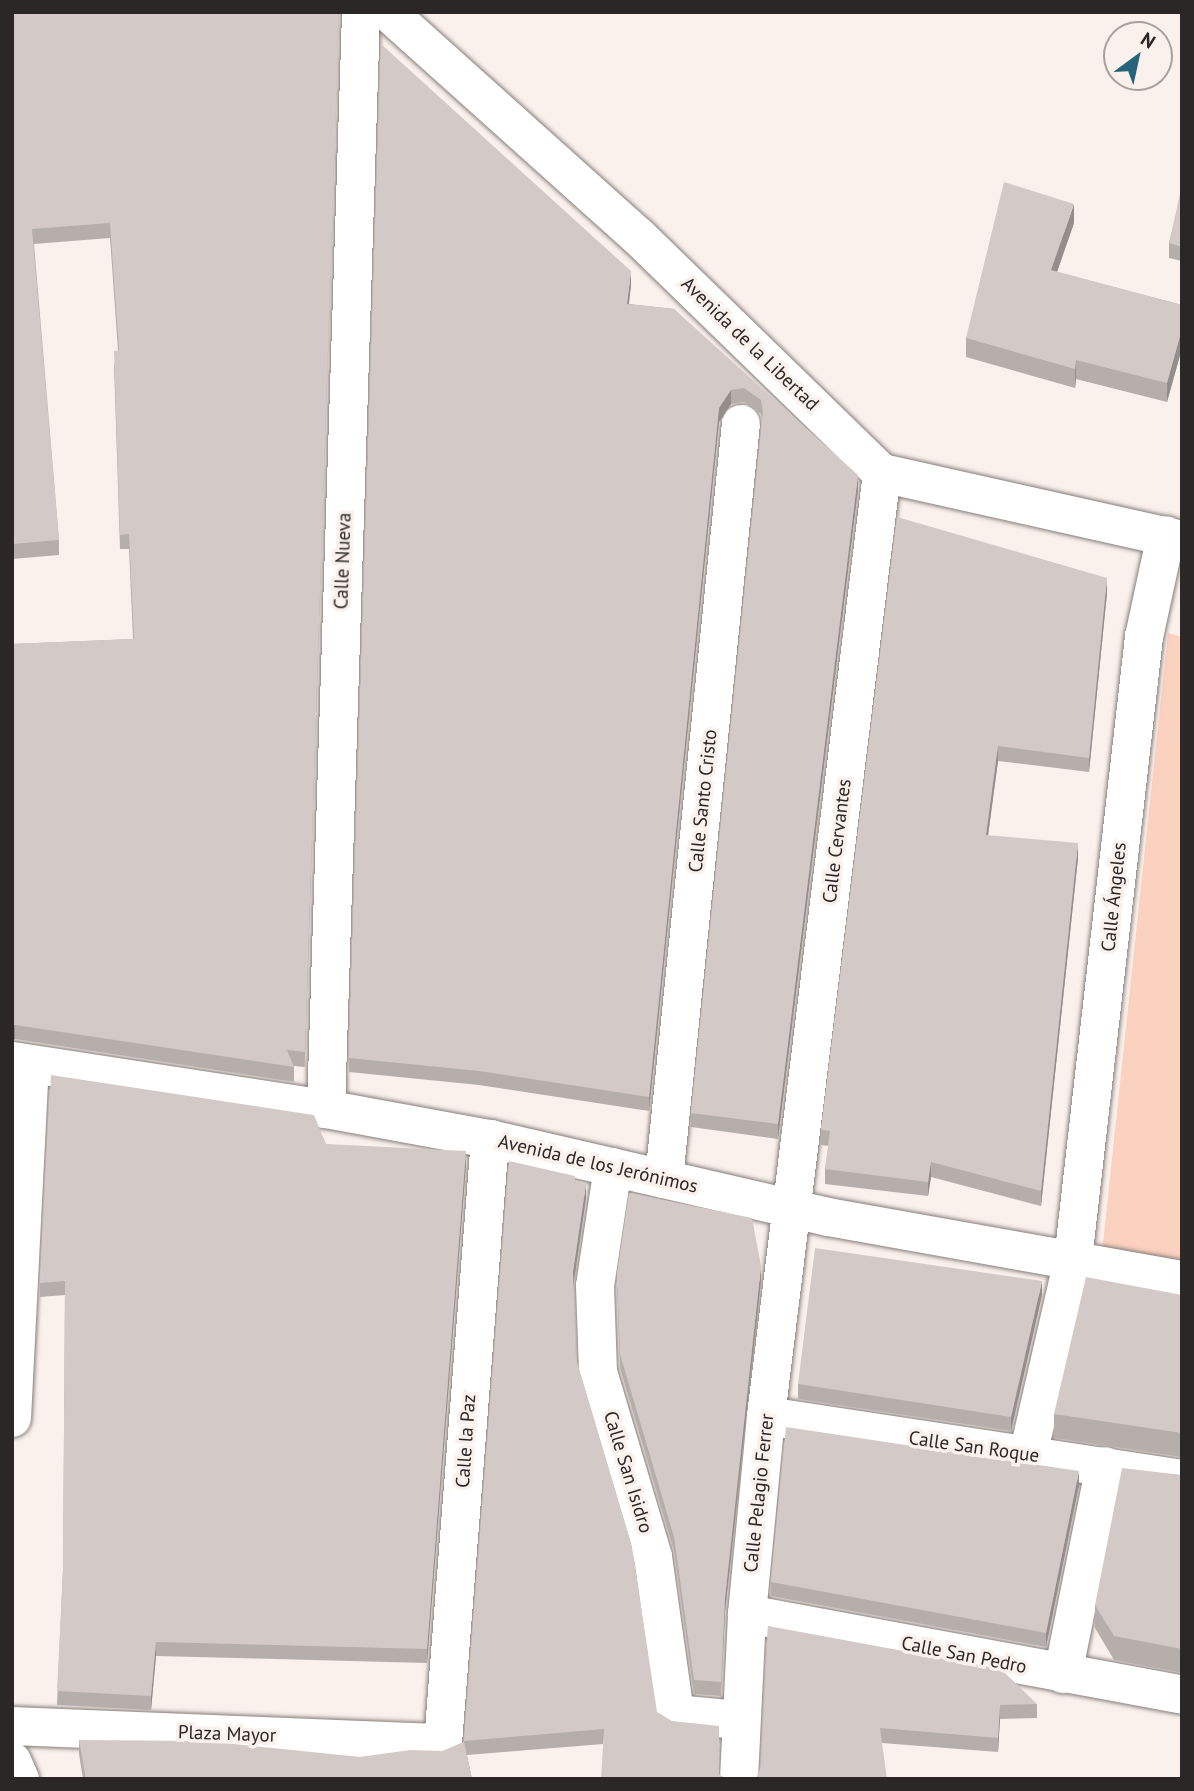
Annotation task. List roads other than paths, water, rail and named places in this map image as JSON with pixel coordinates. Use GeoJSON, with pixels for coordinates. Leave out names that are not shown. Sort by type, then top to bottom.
{"type":"FeatureCollection","features":[{"type":"Feature","properties":{"kind":"street","name":"Calle Nueva"},"geometry":{"type":"LineString","coordinates":[[326,1109],[361,12]]}},
{"type":"Feature","properties":{"kind":"street","name":"Avenida de la Libertad"},"geometry":{"type":"LineString","coordinates":[[388,12],[638,236],[882,473]]}},
{"type":"Feature","properties":{"kind":"street","name":"Calle Santo Cristo"},"geometry":{"type":"LineString","coordinates":[[664,1179],[741,424]]}},
{"type":"Feature","properties":{"kind":"street"},"geometry":{"type":"LineString","coordinates":[[882,473],[1174,537]]}},
{"type":"Feature","properties":{"kind":"street","name":"Calle Cervantes"},"geometry":{"type":"LineString","coordinates":[[792,1209],[882,473]]}},
{"type":"Feature","properties":{"kind":"street","name":"Calle Ángeles"},"geometry":{"type":"LineString","coordinates":[[1028,1455],[1073,1260],[1144,637],[1174,537]]}},
{"type":"Feature","properties":{"kind":"street","name":"Avenida de los Jerónimos"},"geometry":{"type":"LineString","coordinates":[[21,1063],[326,1109],[490,1139],[792,1209],[1182,1280]]}},
{"type":"Feature","properties":{"kind":"street"},"geometry":{"type":"LineString","coordinates":[[12,1418],[21,1063]]}},
{"type":"Feature","properties":{"kind":"street","name":"Calle la Paz"},"geometry":{"type":"LineString","coordinates":[[443,1742],[490,1139]]}},
{"type":"Feature","properties":{"kind":"street","name":"Calle San Isidro"},"geometry":{"type":"LineString","coordinates":[[614,1167],[595,1286],[598,1372],[653,1558],[676,1714],[739,1720]]}},
{"type":"Feature","properties":{"kind":"street","name":"Calle Pelagio Ferrer"},"geometry":{"type":"LineString","coordinates":[[739,1779],[739,1720],[747,1614],[766,1416],[792,1209]]}},
{"type":"Feature","properties":{"kind":"street","name":"Calle San Roque"},"geometry":{"type":"LineString","coordinates":[[766,1416],[1182,1479]]}},
{"type":"Feature","properties":{"kind":"street"},"geometry":{"type":"LineString","coordinates":[[1063,1674],[1105,1466]]}},
{"type":"Feature","properties":{"kind":"street","name":"Calle San Pedro"},"geometry":{"type":"LineString","coordinates":[[747,1614],[1182,1695]]}},
{"type":"Feature","properties":{"kind":"street","name":"Plaza Mayor"},"geometry":{"type":"LineString","coordinates":[[12,1726],[443,1742]]}},
{"type":"Feature","properties":{"kind":"street"},"geometry":{"type":"LineString","coordinates":[[12,1760],[20,1779]]}}]}
